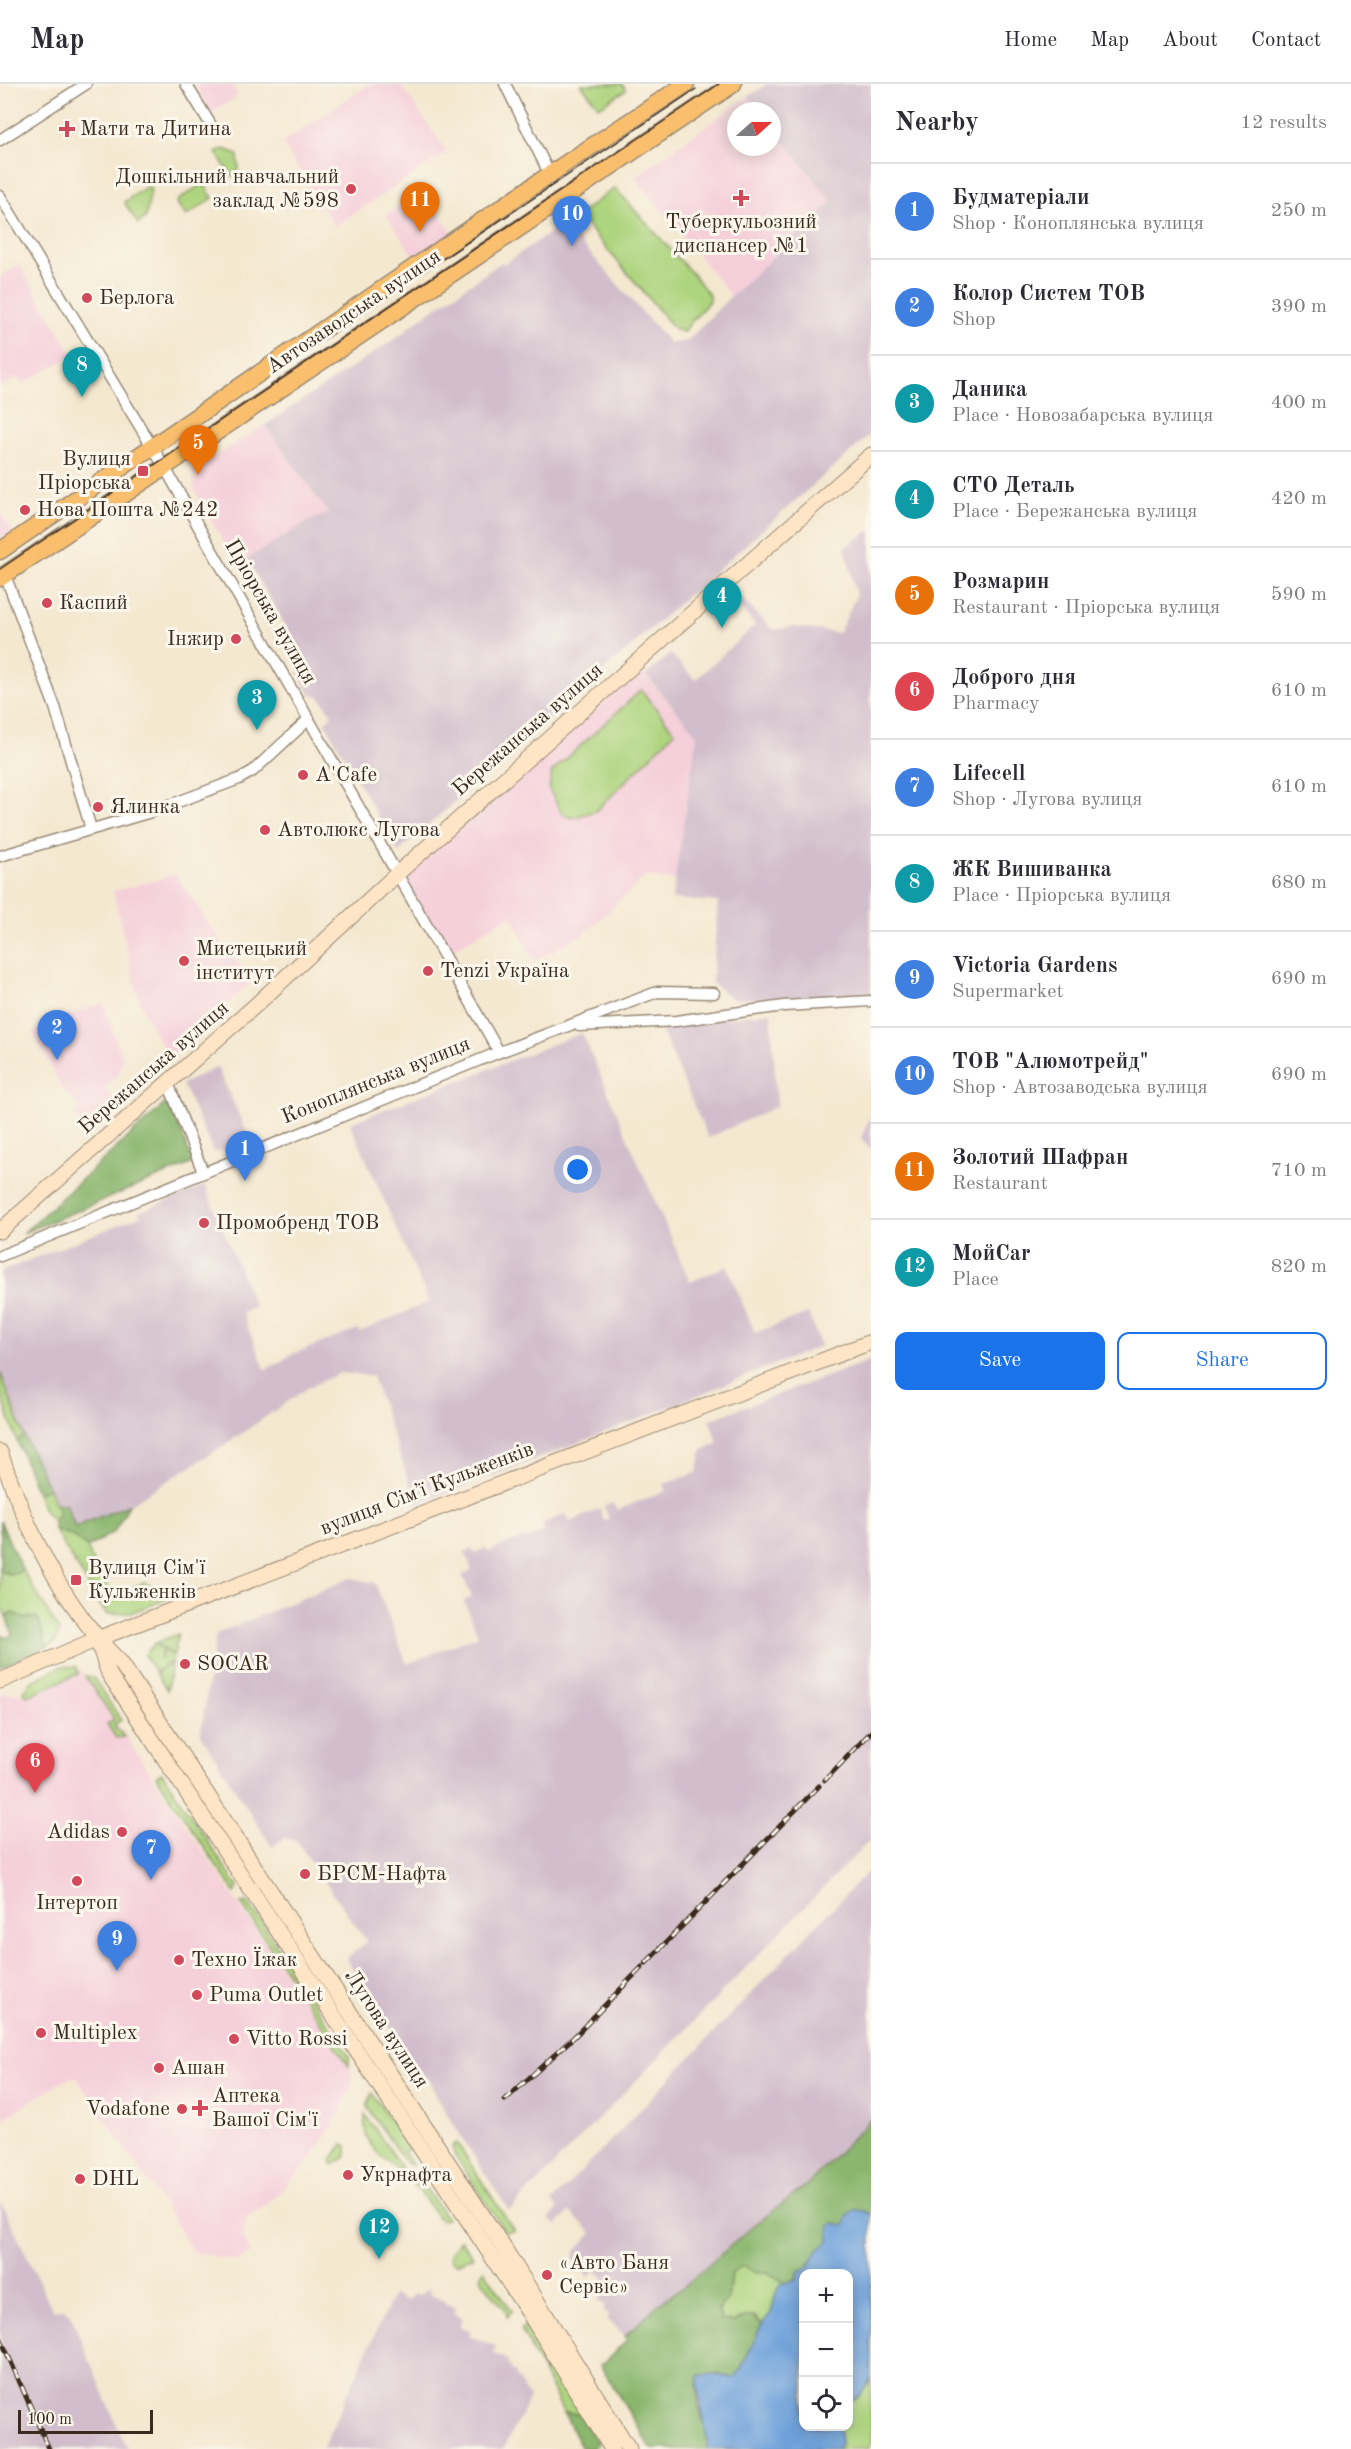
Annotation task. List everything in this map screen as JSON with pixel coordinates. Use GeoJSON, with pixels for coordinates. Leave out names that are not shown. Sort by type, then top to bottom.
{"type":"FeatureCollection","features":[{"type":"Feature","properties":{"kind":"main road","name":"Автозаводська вулиця"},"geometry":{"type":"LineString","coordinates":[[0,551],[686,84]]}},
{"type":"Feature","properties":{"kind":"main road","name":"Автозаводська вулиця"},"geometry":{"type":"LineString","coordinates":[[3,576],[733,84]]}},
{"type":"Feature","properties":{"kind":"main road","name":"Бережанська вулиця"},"geometry":{"type":"LineString","coordinates":[[0,1231],[168,1083],[398,873],[871,455]]}},
{"type":"Feature","properties":{"kind":"main road","name":"вулиця Сімʼї Кульженків"},"geometry":{"type":"LineString","coordinates":[[0,1681],[96,1639],[871,1342]]}},
{"type":"Feature","properties":{"kind":"main road","name":"Лугова вулиця"},"geometry":{"type":"LineString","coordinates":[[0,1452],[23,1516],[63,1592],[96,1639],[121,1664],[377,2052],[562,2338],[629,2449]]}},
{"type":"Feature","properties":{"kind":"main road","name":"Лугова вулиця"},"geometry":{"type":"LineString","coordinates":[[96,1639],[109,1674],[531,2316],[612,2449]]}},
{"type":"Feature","properties":{"kind":"street"},"geometry":{"type":"LineString","coordinates":[[0,140],[86,84]]}},
{"type":"Feature","properties":{"kind":"street"},"geometry":{"type":"LineString","coordinates":[[186,84],[214,130]]}},
{"type":"Feature","properties":{"kind":"street"},"geometry":{"type":"LineString","coordinates":[[505,84],[550,175]]}},
{"type":"Feature","properties":{"kind":"street","name":"Пріорська вулиця"},"geometry":{"type":"LineString","coordinates":[[0,196],[165,468],[500,1052]]}},
{"type":"Feature","properties":{"kind":"street"},"geometry":{"type":"LineString","coordinates":[[3,576],[55,707],[91,830]]}},
{"type":"Feature","properties":{"kind":"street"},"geometry":{"type":"LineString","coordinates":[[0,856],[151,812],[239,779],[253,771],[309,719]]}},
{"type":"Feature","properties":{"kind":"street","name":"Коноплянська вулиця"},"geometry":{"type":"LineString","coordinates":[[0,1256],[500,1052],[657,992],[714,993]]}},
{"type":"Feature","properties":{"kind":"street","name":"Коноплянська вулиця"},"geometry":{"type":"LineString","coordinates":[[567,1027],[676,1022],[784,1006],[871,1001]]}},
{"type":"Feature","properties":{"kind":"street"},"geometry":{"type":"LineString","coordinates":[[168,1083],[203,1172]]}},
{"type":"Feature","properties":{"kind":"shaded area"},"geometry":{"type":"Polygon","coordinates":[[[194,84],[232,84],[238,96],[211,113],[194,84]]]}},
{"type":"Feature","properties":{"kind":"shaded area","name":"Дошкільний навчальний заклад №598"},"geometry":{"type":"Polygon","coordinates":[[[370,84],[400,84],[447,152],[335,226],[282,143],[370,84]]]}},
{"type":"Feature","properties":{"kind":"shaded area"},"geometry":{"type":"Polygon","coordinates":[[[767,84],[871,84],[871,434],[398,852],[325,723],[332,714],[319,696],[310,695],[298,673],[301,652],[247,559],[309,521],[328,513],[265,425],[408,330],[407,328],[502,262],[504,264],[548,234],[562,222],[670,343],[687,341],[731,296],[832,202],[781,137],[781,102],[753,102],[749,96],[767,84]]]}},
{"type":"Feature","properties":{"kind":"shaded area","name":"Туберкульозний диспансер №1"},"geometry":{"type":"Polygon","coordinates":[[[749,96],[753,102],[741,102],[749,96]]]}},
{"type":"Feature","properties":{"kind":"shaded area","name":"Туберкульозний диспансер №1"},"geometry":{"type":"Polygon","coordinates":[[[727,112],[727,156],[781,156],[781,137],[832,202],[731,296],[635,177],[727,112]]]}},
{"type":"Feature","properties":{"kind":"shaded area"},"geometry":{"type":"Polygon","coordinates":[[[423,190],[454,235],[416,260],[386,215],[423,190]]]}},
{"type":"Feature","properties":{"kind":"shaded area"},"geometry":{"type":"Polygon","coordinates":[[[19,265],[73,355],[22,384],[17,377],[0,387],[0,277],[19,265]]]}},
{"type":"Feature","properties":{"kind":"shaded area"},"geometry":{"type":"Polygon","coordinates":[[[265,425],[328,513],[309,521],[237,566],[193,487],[195,476],[192,471],[265,425]]]}},
{"type":"Feature","properties":{"kind":"shaded area"},"geometry":{"type":"Polygon","coordinates":[[[0,512],[13,532],[0,541],[0,512]]]}},
{"type":"Feature","properties":{"kind":"shaded area"},"geometry":{"type":"Polygon","coordinates":[[[871,530],[871,995],[732,999],[712,983],[718,902],[672,899],[697,735],[646,675],[671,654],[695,680],[755,625],[733,600],[739,596],[773,630],[792,627],[839,633],[856,596],[845,547],[871,530]]]}},
{"type":"Feature","properties":{"kind":"shaded area"},"geometry":{"type":"Polygon","coordinates":[[[641,670],[697,735],[675,880],[646,876],[585,933],[534,961],[511,915],[447,953],[406,881],[409,873],[641,670]]]}},
{"type":"Feature","properties":{"kind":"shaded area","name":"Мистецький інститут"},"geometry":{"type":"Polygon","coordinates":[[[175,874],[222,943],[253,979],[169,1060],[140,1003],[113,891],[175,874]]]}},
{"type":"Feature","properties":{"kind":"shaded area"},"geometry":{"type":"Polygon","coordinates":[[[103,1003],[123,1059],[119,1074],[104,1089],[113,1100],[84,1126],[74,1115],[81,1109],[61,1087],[33,1033],[39,1027],[54,1020],[103,1003]]]}},
{"type":"Feature","properties":{"kind":"shaded area"},"geometry":{"type":"Polygon","coordinates":[[[771,1012],[777,1106],[708,1138],[660,1027],[771,1012]]]}},
{"type":"Feature","properties":{"kind":"shaded area"},"geometry":{"type":"Polygon","coordinates":[[[582,1033],[690,1282],[727,1266],[755,1333],[808,1313],[821,1346],[578,1443],[417,1504],[372,1376],[340,1373],[309,1387],[229,1442],[129,1505],[75,1527],[66,1506],[56,1503],[17,1420],[0,1372],[0,1272],[140,1216],[139,1212],[205,1186],[255,1307],[242,1313],[265,1369],[290,1355],[358,1329],[360,1332],[429,1302],[350,1123],[582,1033]]]}},
{"type":"Feature","properties":{"kind":"shaded area"},"geometry":{"type":"Polygon","coordinates":[[[217,1067],[249,1137],[214,1153],[182,1084],[217,1067]]]}},
{"type":"Feature","properties":{"kind":"shaded area"},"geometry":{"type":"Polygon","coordinates":[[[871,1115],[871,1150],[861,1138],[871,1115]]]}},
{"type":"Feature","properties":{"kind":"shaded area"},"geometry":{"type":"Polygon","coordinates":[[[871,1360],[871,1839],[509,2211],[438,2100],[431,2082],[414,2066],[346,1958],[367,1942],[296,1840],[285,1838],[272,1847],[202,1737],[216,1634],[351,1578],[375,1583],[407,1664],[478,1635],[464,1601],[472,1597],[462,1575],[472,1570],[465,1552],[472,1549],[474,1553],[486,1548],[488,1552],[544,1532],[542,1524],[566,1514],[570,1522],[600,1509],[604,1521],[609,1519],[604,1506],[613,1503],[617,1510],[666,1491],[664,1484],[697,1473],[702,1450],[718,1443],[709,1420],[871,1360]]]}},
{"type":"Feature","properties":{"kind":"shaded area"},"geometry":{"type":"Polygon","coordinates":[[[80,1669],[349,2068],[353,2080],[340,2113],[310,2160],[268,2204],[247,2218],[242,2237],[251,2253],[238,2261],[193,2252],[166,2208],[77,2078],[69,2077],[0,2121],[0,1693],[26,1694],[80,1669]]]}},
{"type":"Feature","properties":{"kind":"shaded area"},"geometry":{"type":"Polygon","coordinates":[[[871,1868],[871,2119],[808,2184],[756,2224],[681,2289],[662,2301],[625,2336],[607,2319],[609,2316],[603,2310],[606,2306],[598,2299],[611,2285],[595,2270],[588,2277],[572,2258],[575,2255],[573,2253],[592,2233],[570,2212],[556,2225],[549,2219],[558,2209],[552,2202],[871,1868]]]}},
{"type":"Feature","properties":{"kind":"shaded area"},"geometry":{"type":"Polygon","coordinates":[[[0,2200],[52,2310],[64,2309],[71,2316],[127,2449],[0,2449],[0,2200]]]}},
{"type":"Feature","properties":{"kind":"shaded area"},"geometry":{"type":"Polygon","coordinates":[[[427,2289],[431,2290],[430,2294],[456,2307],[453,2313],[463,2318],[459,2326],[471,2331],[469,2336],[496,2346],[493,2353],[509,2361],[507,2364],[511,2366],[510,2369],[521,2381],[519,2384],[523,2387],[522,2389],[530,2397],[503,2449],[322,2449],[393,2295],[407,2301],[414,2294],[420,2295],[427,2289]]]}},
{"type":"Feature","properties":{"kind":"green space"},"geometry":{"type":"Polygon","coordinates":[[[581,84],[622,84],[626,90],[599,107],[581,84]]]}},
{"type":"Feature","properties":{"kind":"green space"},"geometry":{"type":"Polygon","coordinates":[[[223,149],[238,156],[239,169],[232,176],[216,153],[223,149]]]}},
{"type":"Feature","properties":{"kind":"green space"},"geometry":{"type":"Polygon","coordinates":[[[203,183],[213,198],[186,216],[176,202],[203,183]]]}},
{"type":"Feature","properties":{"kind":"green space"},"geometry":{"type":"Polygon","coordinates":[[[148,186],[151,188],[146,217],[138,224],[124,202],[148,186]]]}},
{"type":"Feature","properties":{"kind":"green space"},"geometry":{"type":"Polygon","coordinates":[[[615,188],[709,295],[709,301],[683,332],[675,329],[578,215],[615,188]]]}},
{"type":"Feature","properties":{"kind":"green space"},"geometry":{"type":"Polygon","coordinates":[[[641,690],[675,732],[596,811],[572,818],[562,814],[549,789],[552,772],[641,690]]]}},
{"type":"Feature","properties":{"kind":"green space"},"geometry":{"type":"Polygon","coordinates":[[[169,1100],[193,1163],[23,1233],[169,1100]]]}},
{"type":"Feature","properties":{"kind":"green space"},"geometry":{"type":"Polygon","coordinates":[[[0,1372],[24,1436],[17,1441],[0,1391],[0,1372]]]}},
{"type":"Feature","properties":{"kind":"green space"},"geometry":{"type":"Polygon","coordinates":[[[24,1436],[49,1488],[37,1493],[17,1441],[24,1436]]]}},
{"type":"Feature","properties":{"kind":"green space"},"geometry":{"type":"Polygon","coordinates":[[[49,1488],[59,1512],[54,1523],[44,1510],[37,1493],[49,1488]]]}},
{"type":"Feature","properties":{"kind":"green space"},"geometry":{"type":"Polygon","coordinates":[[[56,1503],[66,1505],[75,1527],[129,1505],[114,1532],[88,1547],[72,1536],[54,1529],[54,1521],[59,1512],[56,1503]]]}},
{"type":"Feature","properties":{"kind":"green space"},"geometry":{"type":"Polygon","coordinates":[[[0,1521],[22,1569],[18,1573],[9,1574],[0,1570],[0,1521]]]}},
{"type":"Feature","properties":{"kind":"green space"},"geometry":{"type":"Polygon","coordinates":[[[54,1529],[72,1536],[88,1547],[95,1571],[113,1593],[144,1583],[174,1593],[172,1597],[131,1613],[106,1614],[54,1529]]]}},
{"type":"Feature","properties":{"kind":"green space"},"geometry":{"type":"Polygon","coordinates":[[[22,1569],[59,1632],[55,1643],[47,1647],[39,1619],[31,1617],[26,1619],[13,1613],[6,1616],[0,1604],[0,1570],[5,1573],[18,1573],[22,1569]]]}},
{"type":"Feature","properties":{"kind":"green space"},"geometry":{"type":"Polygon","coordinates":[[[13,1613],[26,1619],[37,1617],[47,1647],[0,1667],[0,1635],[9,1637],[13,1634],[6,1616],[13,1613]]]}},
{"type":"Feature","properties":{"kind":"green space"},"geometry":{"type":"Polygon","coordinates":[[[178,1634],[174,1655],[155,1643],[178,1634]]]}},
{"type":"Feature","properties":{"kind":"green space"},"geometry":{"type":"Polygon","coordinates":[[[154,1644],[161,1649],[160,1658],[162,1658],[163,1650],[173,1657],[172,1661],[155,1672],[144,1655],[154,1644]]]}},
{"type":"Feature","properties":{"kind":"green space"},"geometry":{"type":"Polygon","coordinates":[[[172,1663],[167,1690],[156,1674],[172,1663]]]}},
{"type":"Feature","properties":{"kind":"green space"},"geometry":{"type":"Polygon","coordinates":[[[61,1666],[77,1667],[78,1674],[27,1696],[24,1691],[32,1681],[61,1666]]]}},
{"type":"Feature","properties":{"kind":"green space"},"geometry":{"type":"Polygon","coordinates":[[[85,1676],[93,1677],[121,1720],[114,1725],[124,1737],[116,1738],[107,1724],[114,1719],[85,1676]]]}},
{"type":"Feature","properties":{"kind":"green space"},"geometry":{"type":"Polygon","coordinates":[[[162,1773],[238,1887],[235,1893],[156,1776],[162,1773]]]}},
{"type":"Feature","properties":{"kind":"green space"},"geometry":{"type":"Polygon","coordinates":[[[248,1902],[349,2056],[349,2066],[241,1903],[248,1902]]]}},
{"type":"Feature","properties":{"kind":"green space"},"geometry":{"type":"Polygon","coordinates":[[[372,2093],[409,2149],[404,2152],[413,2165],[406,2163],[367,2107],[372,2093]]]}},
{"type":"Feature","properties":{"kind":"green space"},"geometry":{"type":"Polygon","coordinates":[[[365,2114],[407,2176],[416,2175],[447,2219],[441,2220],[437,2217],[412,2182],[372,2147],[367,2138],[365,2114]]]}},
{"type":"Feature","properties":{"kind":"green space"},"geometry":{"type":"Polygon","coordinates":[[[871,2119],[871,2214],[865,2211],[843,2226],[836,2223],[830,2226],[829,2241],[818,2250],[808,2267],[799,2269],[794,2281],[785,2283],[767,2272],[756,2272],[743,2266],[731,2274],[728,2298],[718,2310],[721,2320],[733,2322],[751,2315],[762,2324],[741,2369],[733,2378],[717,2374],[697,2383],[698,2403],[707,2434],[707,2449],[651,2449],[600,2365],[607,2361],[627,2340],[625,2336],[662,2301],[681,2289],[756,2224],[808,2184],[871,2119]]]}},
{"type":"Feature","properties":{"kind":"green space"},"geometry":{"type":"Polygon","coordinates":[[[457,2143],[514,2231],[505,2232],[454,2154],[452,2146],[457,2143]]]}},
{"type":"Feature","properties":{"kind":"green space"},"geometry":{"type":"Polygon","coordinates":[[[343,2144],[347,2146],[347,2156],[333,2165],[331,2161],[343,2144]]]}},
{"type":"Feature","properties":{"kind":"green space"},"geometry":{"type":"Polygon","coordinates":[[[460,2240],[473,2257],[456,2264],[451,2260],[450,2254],[460,2240]]]}},
{"type":"Feature","properties":{"kind":"green space"},"geometry":{"type":"Polygon","coordinates":[[[743,2266],[771,2274],[785,2283],[776,2292],[771,2313],[762,2324],[755,2316],[733,2322],[722,2320],[720,2316],[720,2309],[728,2298],[731,2274],[743,2266]]]}},
{"type":"Feature","properties":{"kind":"green space"},"geometry":{"type":"Polygon","coordinates":[[[484,2270],[512,2311],[507,2317],[506,2311],[482,2280],[481,2274],[484,2270]]]}},
{"type":"Feature","properties":{"kind":"green space"},"geometry":{"type":"Polygon","coordinates":[[[525,2326],[580,2414],[564,2413],[521,2329],[525,2326]]]}},
{"type":"Feature","properties":{"kind":"green space"},"geometry":{"type":"Polygon","coordinates":[[[871,2379],[871,2444],[867,2449],[838,2449],[841,2443],[840,2431],[853,2431],[853,2399],[860,2396],[871,2379]]]}},
{"type":"Feature","properties":{"kind":"green space"},"geometry":{"type":"Polygon","coordinates":[[[564,2413],[580,2414],[598,2443],[594,2448],[582,2449],[564,2413]]]}},
{"type":"Feature","properties":{"kind":"water"},"geometry":{"type":"Polygon","coordinates":[[[854,2210],[871,2214],[871,2379],[860,2396],[853,2399],[853,2269],[805,2269],[809,2267],[818,2250],[829,2241],[832,2223],[845,2225],[847,2217],[854,2210]]]}},
{"type":"Feature","properties":{"kind":"water"},"geometry":{"type":"Polygon","coordinates":[[[798,2272],[799,2431],[840,2431],[841,2443],[838,2449],[707,2449],[698,2388],[700,2375],[711,2374],[733,2378],[741,2369],[762,2324],[771,2313],[776,2292],[781,2285],[797,2279],[798,2272]]]}},
{"type":"Feature","properties":{"kind":"tram line"},"geometry":{"type":"LineString","coordinates":[[0,569],[719,84]]}},
{"type":"Feature","properties":{"kind":"tram line"},"geometry":{"type":"LineString","coordinates":[[337,330],[696,89]]}},
{"type":"Feature","properties":{"kind":"railway"},"geometry":{"type":"LineString","coordinates":[[825,1780],[871,1732]]}},
{"type":"Feature","properties":{"kind":"railway"},"geometry":{"type":"LineString","coordinates":[[646,1963],[819,1786]]}},
{"type":"Feature","properties":{"kind":"railway"},"geometry":{"type":"LineString","coordinates":[[505,2100],[574,2037],[642,1967]]}},
{"type":"Feature","properties":{"kind":"railway"},"geometry":{"type":"LineString","coordinates":[[0,2337],[49,2449]]}},
{"type":"Feature","properties":{"kind":"place","name":"Мати та Дитина"},"geometry":{"type":"Point","coordinates":[67,129]}},
{"type":"Feature","properties":{"kind":"place","name":"Дошкільний навчальний заклад №598"},"geometry":{"type":"Point","coordinates":[351,189]}},
{"type":"Feature","properties":{"kind":"place","name":"Туберкульозний диспансер №1"},"geometry":{"type":"Point","coordinates":[741,198]}},
{"type":"Feature","properties":{"kind":"place","name":"Золотий Шафран"},"geometry":{"type":"Point","coordinates":[420,232]}},
{"type":"Feature","properties":{"kind":"place","name":"ТОВ \"Алюмотрейд\""},"geometry":{"type":"Point","coordinates":[572,246]}},
{"type":"Feature","properties":{"kind":"place","name":"Берлога"},"geometry":{"type":"Point","coordinates":[87,298]}},
{"type":"Feature","properties":{"kind":"place","name":"ЖК Вишиванка"},"geometry":{"type":"Point","coordinates":[82,397]}},
{"type":"Feature","properties":{"kind":"place","name":"Вулиця Пріорська"},"geometry":{"type":"Point","coordinates":[143,471]}},
{"type":"Feature","properties":{"kind":"place","name":"Розмарин"},"geometry":{"type":"Point","coordinates":[198,475]}},
{"type":"Feature","properties":{"kind":"place","name":"Нова Пошта №242"},"geometry":{"type":"Point","coordinates":[25,510]}},
{"type":"Feature","properties":{"kind":"place","name":"Каспий"},"geometry":{"type":"Point","coordinates":[47,603]}},
{"type":"Feature","properties":{"kind":"place","name":"СТО Деталь"},"geometry":{"type":"Point","coordinates":[722,628]}},
{"type":"Feature","properties":{"kind":"place","name":"Інжир"},"geometry":{"type":"Point","coordinates":[236,639]}},
{"type":"Feature","properties":{"kind":"place","name":"Даника"},"geometry":{"type":"Point","coordinates":[257,730]}},
{"type":"Feature","properties":{"kind":"place","name":"A'Cafe"},"geometry":{"type":"Point","coordinates":[303,775]}},
{"type":"Feature","properties":{"kind":"place","name":"Ялинка"},"geometry":{"type":"Point","coordinates":[98,807]}},
{"type":"Feature","properties":{"kind":"place","name":"Автолюкс Лугова"},"geometry":{"type":"Point","coordinates":[265,830]}},
{"type":"Feature","properties":{"kind":"place","name":"Мистецький інститут"},"geometry":{"type":"Point","coordinates":[184,961]}},
{"type":"Feature","properties":{"kind":"place","name":"Tenzi Україна"},"geometry":{"type":"Point","coordinates":[428,971]}},
{"type":"Feature","properties":{"kind":"place","name":"Колор Систем ТОВ"},"geometry":{"type":"Point","coordinates":[57,1060]}},
{"type":"Feature","properties":{"kind":"place","name":"Будматеріали"},"geometry":{"type":"Point","coordinates":[245,1181]}},
{"type":"Feature","properties":{"kind":"place","name":"Промобренд ТОВ"},"geometry":{"type":"Point","coordinates":[204,1223]}},
{"type":"Feature","properties":{"kind":"place","name":"Вулиця Сім'ї Кульженків"},"geometry":{"type":"Point","coordinates":[76,1580]}},
{"type":"Feature","properties":{"kind":"place","name":"SOCAR"},"geometry":{"type":"Point","coordinates":[185,1664]}},
{"type":"Feature","properties":{"kind":"place","name":"Доброго дня"},"geometry":{"type":"Point","coordinates":[35,1793]}},
{"type":"Feature","properties":{"kind":"place","name":"Adidas"},"geometry":{"type":"Point","coordinates":[122,1832]}},
{"type":"Feature","properties":{"kind":"place","name":"БРСМ-Нафта"},"geometry":{"type":"Point","coordinates":[305,1874]}},
{"type":"Feature","properties":{"kind":"place","name":"Lifecell"},"geometry":{"type":"Point","coordinates":[151,1880]}},
{"type":"Feature","properties":{"kind":"place","name":"Інтертоп"},"geometry":{"type":"Point","coordinates":[77,1881]}},
{"type":"Feature","properties":{"kind":"place","name":"Техно Їжак"},"geometry":{"type":"Point","coordinates":[179,1960]}},
{"type":"Feature","properties":{"kind":"place","name":"Victoria Gardens"},"geometry":{"type":"Point","coordinates":[117,1971]}},
{"type":"Feature","properties":{"kind":"place","name":"Puma Outlet"},"geometry":{"type":"Point","coordinates":[197,1995]}},
{"type":"Feature","properties":{"kind":"place","name":"Multiplex"},"geometry":{"type":"Point","coordinates":[41,2033]}},
{"type":"Feature","properties":{"kind":"place","name":"Vitto Rossi"},"geometry":{"type":"Point","coordinates":[234,2039]}},
{"type":"Feature","properties":{"kind":"place","name":"Ашан"},"geometry":{"type":"Point","coordinates":[159,2068]}},
{"type":"Feature","properties":{"kind":"place","name":"Аптека Вашої Сім'ї"},"geometry":{"type":"Point","coordinates":[200,2108]}},
{"type":"Feature","properties":{"kind":"place","name":"Vodafone"},"geometry":{"type":"Point","coordinates":[182,2109]}},
{"type":"Feature","properties":{"kind":"place","name":"Укрнафта"},"geometry":{"type":"Point","coordinates":[348,2175]}},
{"type":"Feature","properties":{"kind":"place","name":"DHL"},"geometry":{"type":"Point","coordinates":[80,2179]}},
{"type":"Feature","properties":{"kind":"place","name":"МойCar"},"geometry":{"type":"Point","coordinates":[379,2259]}},
{"type":"Feature","properties":{"kind":"place","name":"«Авто Баня Сервіс»"},"geometry":{"type":"Point","coordinates":[547,2275]}}]}
